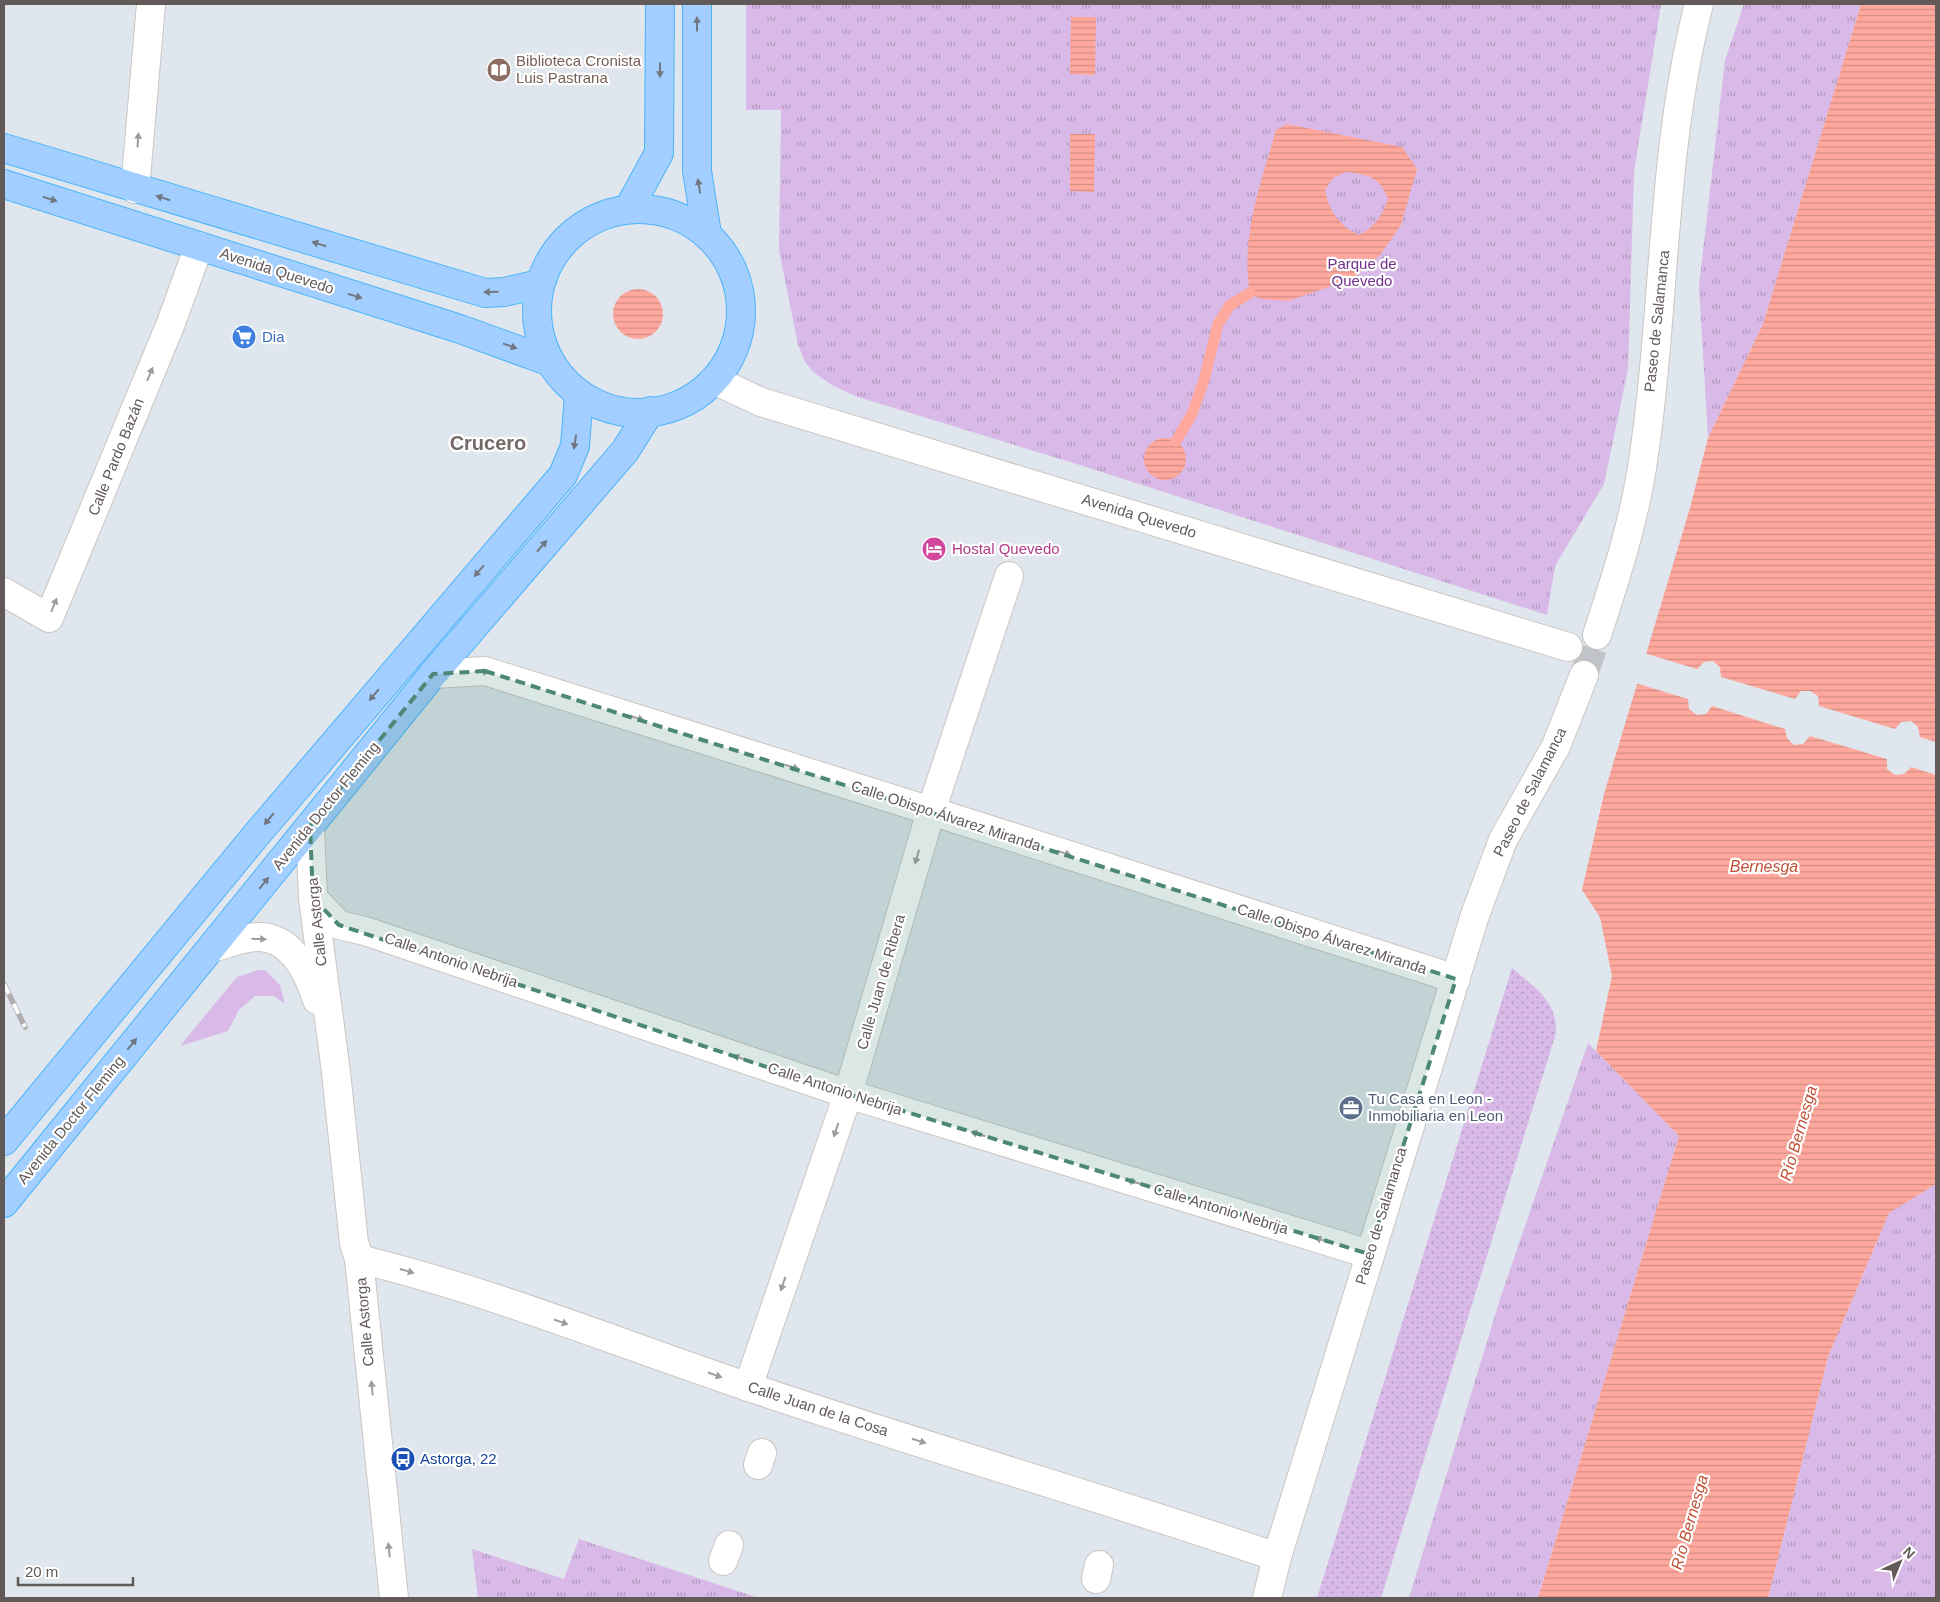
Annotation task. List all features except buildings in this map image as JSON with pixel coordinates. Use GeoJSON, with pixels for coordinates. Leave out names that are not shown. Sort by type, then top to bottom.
{"type":"FeatureCollection","features":[{"type":"Feature","properties":{"kind":"main road"},"geometry":{"type":"LineString","coordinates":[[628,208],[659,153],[660,4]]}},
{"type":"Feature","properties":{"kind":"main road"},"geometry":{"type":"LineString","coordinates":[[697,4],[697,171],[707,234]]}},
{"type":"Feature","properties":{"kind":"main road"},"geometry":{"type":"LineString","coordinates":[[4,148],[485,293],[504,292],[539,284]]}},
{"type":"Feature","properties":{"kind":"main road","name":"Avenida Quevedo"},"geometry":{"type":"LineString","coordinates":[[4,184],[460,329],[548,361]]}},
{"type":"Feature","properties":{"kind":"main road"},"geometry":{"type":"LineString","coordinates":[[628,208],[678,216],[693,223],[707,234],[720,248],[731,265],[738,285],[742,306],[740,329],[735,347],[714,380],[684,402],[650,411],[615,409],[579,394],[561,379],[548,361],[540,344],[534,305],[543,270],[554,254],[570,237],[587,224],[628,208]]}},
{"type":"Feature","properties":{"kind":"main road"},"geometry":{"type":"LineString","coordinates":[[4,1141],[257,834],[562,475],[575,446],[579,394]]}},
{"type":"Feature","properties":{"kind":"main road","name":"Avenida Doctor Fleming"},"geometry":{"type":"LineString","coordinates":[[4,1203],[434,674],[625,451],[650,411]]}},
{"type":"Feature","properties":{"kind":"street"},"geometry":{"type":"LineString","coordinates":[[135,189],[151,4]]}},
{"type":"Feature","properties":{"kind":"street","name":"Paseo de Salamanca"},"geometry":{"type":"LineString","coordinates":[[1597,635],[1626,547],[1642,468],[1676,129],[1690,38],[1700,4]]}},
{"type":"Feature","properties":{"kind":"street","name":"Calle Pardo Bazán"},"geometry":{"type":"LineString","coordinates":[[4,592],[49,618],[171,323],[199,246]]}},
{"type":"Feature","properties":{"kind":"street","name":"Avenida Quevedo"},"geometry":{"type":"LineString","coordinates":[[714,380],[761,402],[1568,647]]}},
{"type":"Feature","properties":{"kind":"street","name":"Calle Juan de Ribera"},"geometry":{"type":"LineString","coordinates":[[748,1387],[848,1094],[931,811],[1009,576]]}},
{"type":"Feature","properties":{"kind":"street","name":"Calle Obispo Álvarez Miranda"},"geometry":{"type":"LineString","coordinates":[[434,674],[485,671],[931,811],[1456,980]]}},
{"type":"Feature","properties":{"kind":"street","name":"Paseo de Salamanca"},"geometry":{"type":"LineString","coordinates":[[1266,1598],[1369,1254],[1475,915],[1503,840],[1556,746],[1584,675]]}},
{"type":"Feature","properties":{"kind":"street","name":"Calle Astorga"},"geometry":{"type":"LineString","coordinates":[[310,826],[313,898],[354,1242],[359,1259],[394,1598]]}},
{"type":"Feature","properties":{"kind":"street","name":"Calle Antonio Nebrija"},"geometry":{"type":"LineString","coordinates":[[313,898],[339,925],[374,934],[848,1094],[1369,1254]]}},
{"type":"Feature","properties":{"kind":"street","name":"Calle Astorga"},"geometry":{"type":"LineString","coordinates":[[212,948],[262,937],[279,943],[297,956],[314,989],[332,1047]]}},
{"type":"Feature","properties":{"kind":"street","name":"Calle Juan de la Cosa"},"geometry":{"type":"LineString","coordinates":[[359,1259],[401,1269],[519,1307],[748,1387],[1277,1557]]}},
{"type":"Feature","properties":{"kind":"highlighted area"},"geometry":{"type":"Polygon","coordinates":[[[485,671],[1456,979],[1369,1254],[848,1094],[339,925],[313,898],[310,826],[433,674],[485,671]]]}},
{"type":"Feature","properties":{"kind":"green space","name":"Parque de Quevedo"},"geometry":{"type":"Polygon","coordinates":[[[746,4],[1661,4],[1634,172],[1628,369],[1604,484],[1555,566],[1547,615],[1083,466],[855,396],[832,385],[813,372],[804,360],[798,345],[779,250],[781,110],[746,110],[746,4]]]}},
{"type":"Feature","properties":{"kind":"green space"},"geometry":{"type":"Polygon","coordinates":[[[1744,4],[1861,4],[1763,324],[1708,438],[1699,286],[1725,60],[1744,4]]]}},
{"type":"Feature","properties":{"kind":"green space"},"geometry":{"type":"Polygon","coordinates":[[[1512,968],[1549,1003],[1553,1012],[1556,1033],[1381,1598],[1317,1598],[1512,968]]]}},
{"type":"Feature","properties":{"kind":"green space"},"geometry":{"type":"Polygon","coordinates":[[[265,970],[280,985],[285,1004],[274,996],[255,996],[239,1010],[228,1031],[180,1046],[237,977],[265,970]]]}},
{"type":"Feature","properties":{"kind":"green space"},"geometry":{"type":"Polygon","coordinates":[[[1588,1043],[1679,1136],[1538,1598],[1409,1598],[1500,1299],[1588,1043]]]}},
{"type":"Feature","properties":{"kind":"green space"},"geometry":{"type":"Polygon","coordinates":[[[1936,1184],[1936,1598],[1768,1598],[1828,1357],[1889,1213],[1936,1184]]]}},
{"type":"Feature","properties":{"kind":"green space"},"geometry":{"type":"Polygon","coordinates":[[[579,1539],[759,1598],[478,1598],[472,1549],[564,1579],[579,1539]]]}},
{"type":"Feature","properties":{"kind":"water","name":"Bernesga"},"geometry":{"type":"Polygon","coordinates":[[[1861,4],[1936,4],[1936,1184],[1889,1213],[1828,1357],[1768,1598],[1538,1598],[1679,1136],[1596,1051],[1612,976],[1600,917],[1582,890],[1604,794],[1690,508],[1708,438],[1763,324],[1861,4]]]}},
{"type":"Feature","properties":{"kind":"water"},"geometry":{"type":"Polygon","coordinates":[[[1071,17],[1096,17],[1095,75],[1070,74],[1071,17]]]}},
{"type":"Feature","properties":{"kind":"water"},"geometry":{"type":"Polygon","coordinates":[[[1287,124],[1402,147],[1417,169],[1401,225],[1380,255],[1352,279],[1288,301],[1260,299],[1250,293],[1248,272],[1248,251],[1254,210],[1276,130],[1287,124]],[[1346,172],[1333,178],[1325,190],[1329,205],[1336,217],[1346,227],[1359,235],[1378,220],[1388,199],[1385,191],[1377,181],[1367,176],[1346,172]]]}},
{"type":"Feature","properties":{"kind":"water"},"geometry":{"type":"Polygon","coordinates":[[[1070,134],[1095,134],[1094,192],[1070,191],[1070,134]]]}},
{"type":"Feature","properties":{"kind":"water"},"geometry":{"type":"Polygon","coordinates":[[[638,289],[656,296],[663,314],[656,332],[638,339],[620,332],[613,314],[620,296],[638,289]]]}},
{"type":"Feature","properties":{"kind":"water"},"geometry":{"type":"Polygon","coordinates":[[[1165,438],[1180,444],[1186,459],[1180,474],[1165,480],[1150,474],[1144,459],[1150,444],[1165,438]]]}},
{"type":"Feature","properties":{"kind":"pier"},"geometry":{"type":"Polygon","coordinates":[[[1644,653],[1697,669],[1704,662],[1713,661],[1720,667],[1721,677],[1795,699],[1801,691],[1810,691],[1818,696],[1819,706],[1895,729],[1901,722],[1911,721],[1918,727],[1920,737],[1936,742],[1936,775],[1911,767],[1904,774],[1895,775],[1887,769],[1887,759],[1810,736],[1803,744],[1794,745],[1787,738],[1785,729],[1712,706],[1706,714],[1697,715],[1689,709],[1688,699],[1635,683],[1644,653]]]}},
{"type":"Feature","properties":{"kind":"waterway"},"geometry":{"type":"LineString","coordinates":[[1176,441],[1192,414],[1204,380],[1218,324],[1230,305],[1250,293]]}},
{"type":"Feature","properties":{"kind":"tunnel"},"geometry":{"type":"LineString","coordinates":[[1584,675],[1597,635]]}},
{"type":"Feature","properties":{"kind":"railway"},"geometry":{"type":"LineString","coordinates":[[4,984],[25,1027]]}},
{"type":"Feature","properties":{"kind":"place","name":"Biblioteca Cronista Luis Pastrana"},"geometry":{"type":"Point","coordinates":[499,70]}},
{"type":"Feature","properties":{"kind":"place","name":"Dia"},"geometry":{"type":"Point","coordinates":[244,337]}},
{"type":"Feature","properties":{"kind":"place","name":"Hostal Quevedo"},"geometry":{"type":"Point","coordinates":[934,549]}},
{"type":"Feature","properties":{"kind":"place","name":"Tu Casa en Leon - Inmobiliaria en Leon"},"geometry":{"type":"Point","coordinates":[1351,1108]}},
{"type":"Feature","properties":{"kind":"place","name":"Astorga, 22"},"geometry":{"type":"Point","coordinates":[403,1459]}},
{"type":"Feature","properties":{"kind":"district","name":"Crucero"},"geometry":{"type":"Point","coordinates":[488,443]}},
{"type":"Feature","properties":{"kind":"water label","name":"Río Bernesga"},"geometry":{"type":"Point","coordinates":[1798,1133]}},
{"type":"Feature","properties":{"kind":"water label","name":"Río Bernesga"},"geometry":{"type":"Point","coordinates":[1689,1522]}}]}
